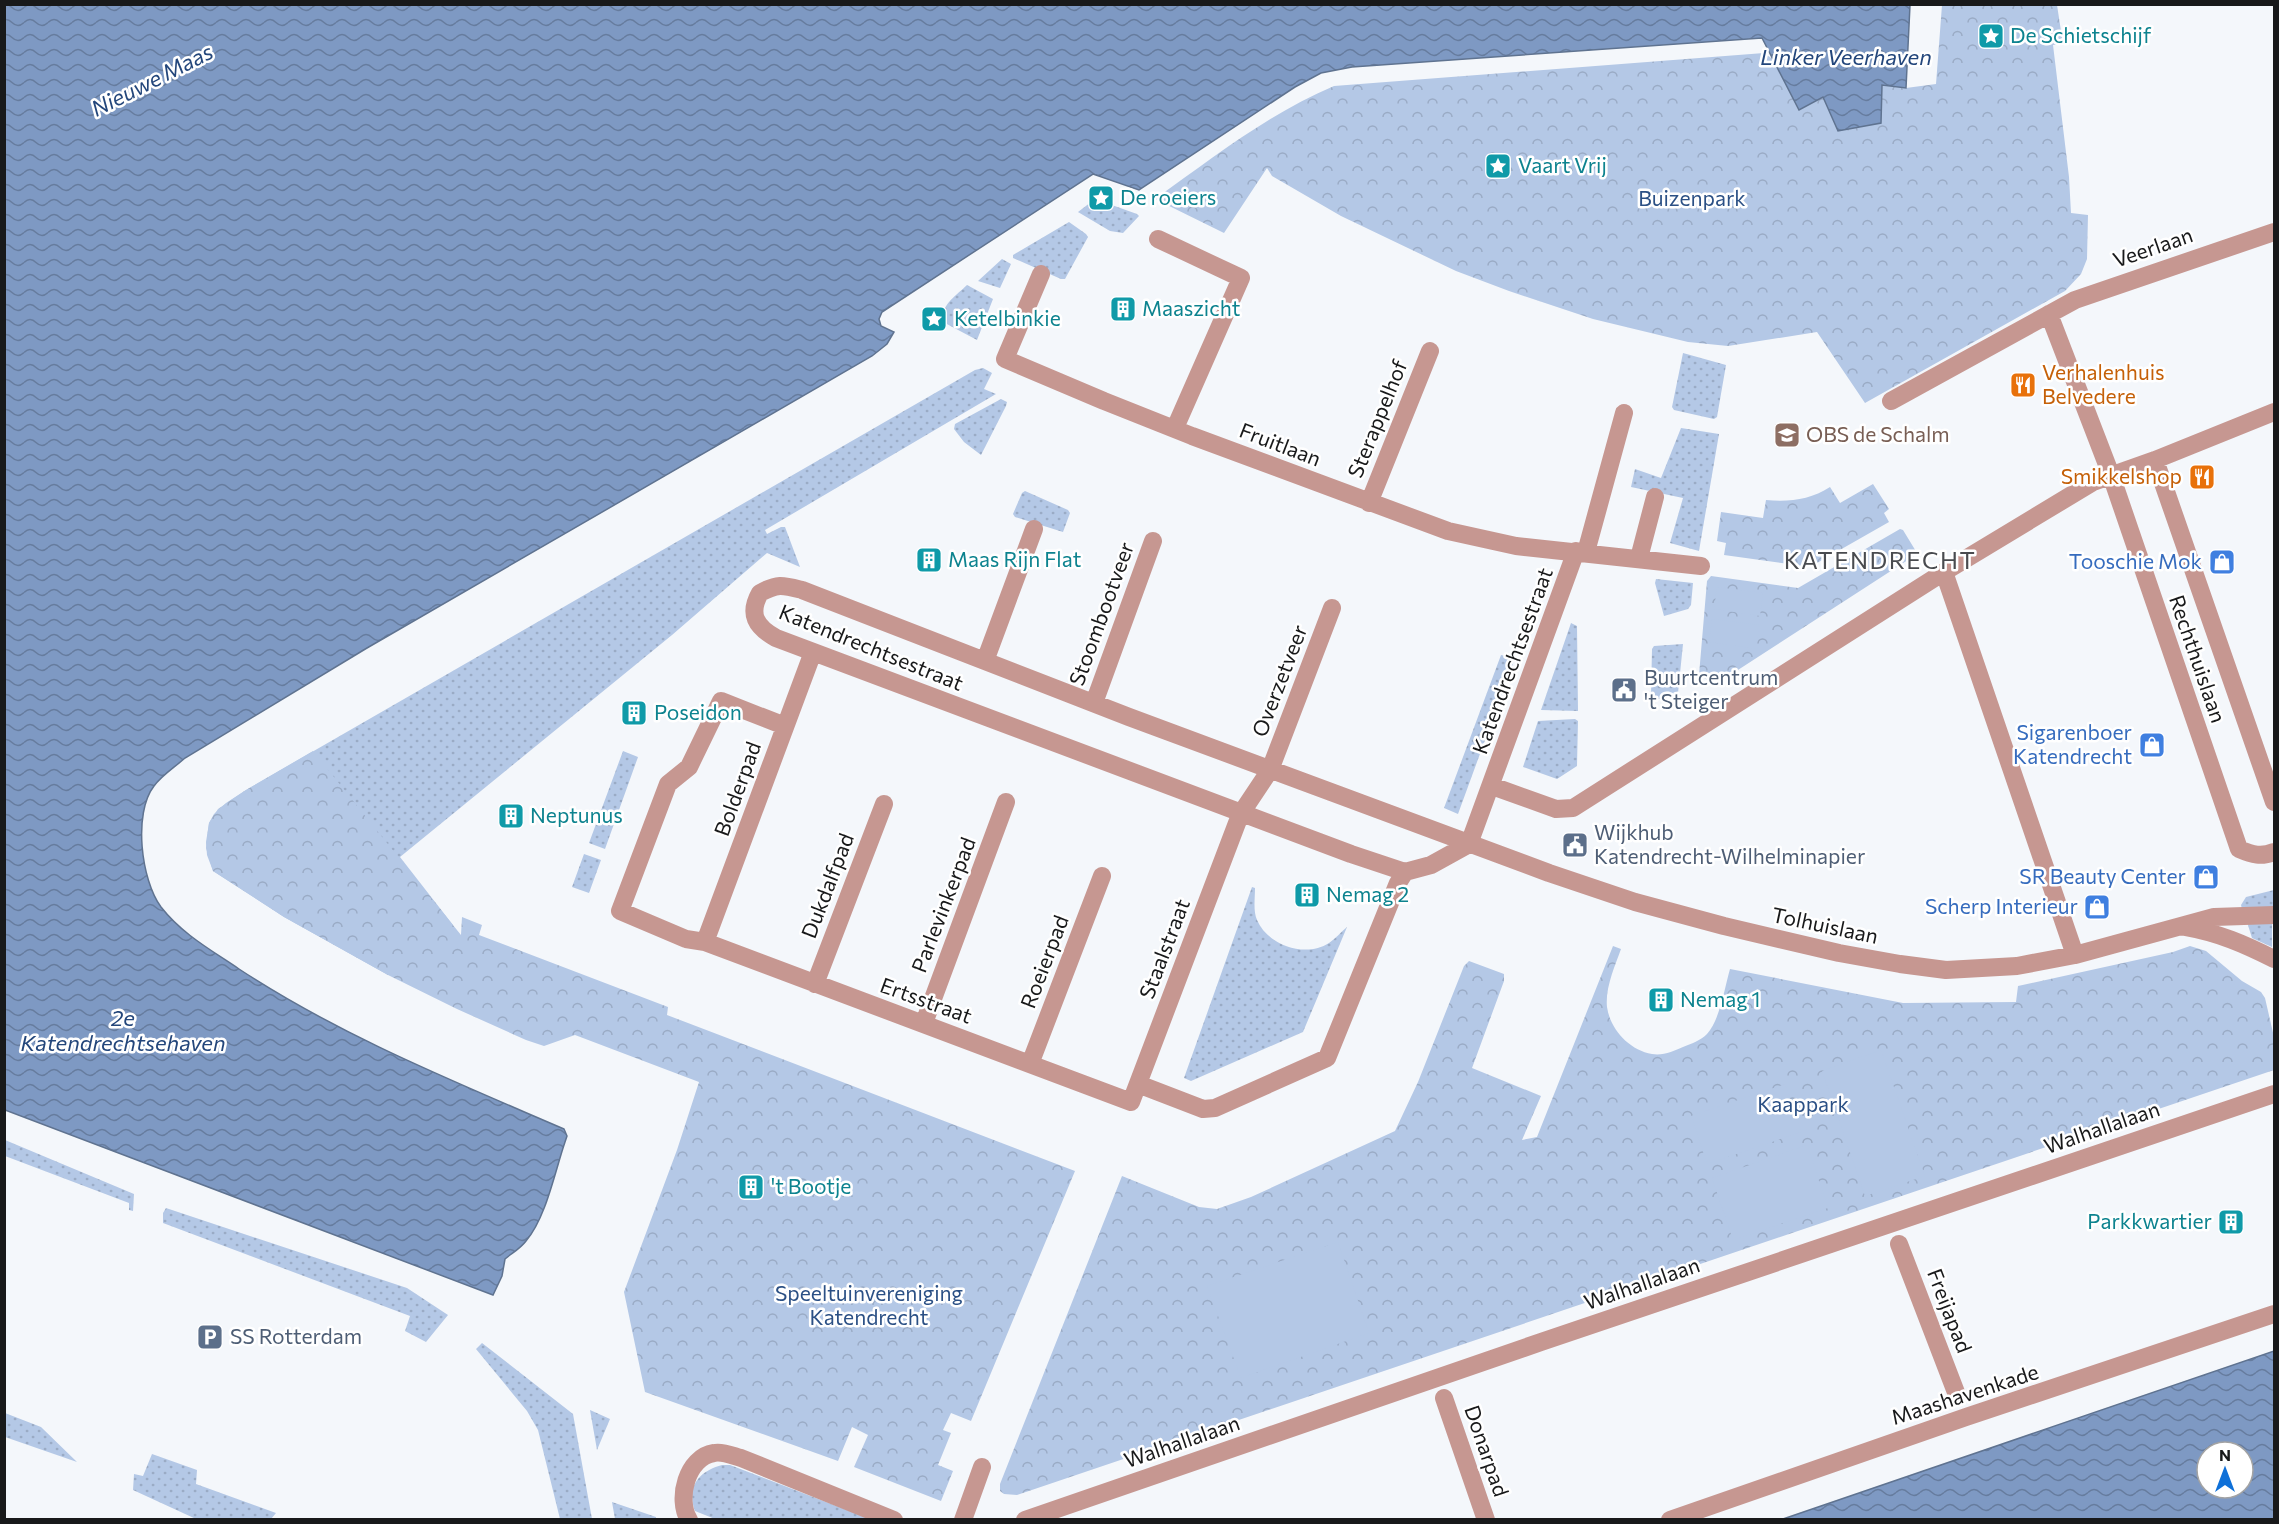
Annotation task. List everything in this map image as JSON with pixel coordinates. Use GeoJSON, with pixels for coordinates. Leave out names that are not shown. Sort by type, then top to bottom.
{"type":"FeatureCollection","features":[{"type":"Feature","properties":{"kind":"street","name":"Veerlaan"},"geometry":{"type":"LineString","coordinates":[[1891,401],[2075,300],[2274,232]]}},
{"type":"Feature","properties":{"kind":"street"},"geometry":{"type":"LineString","coordinates":[[1158,239],[1240,278],[1175,428]]}},
{"type":"Feature","properties":{"kind":"street","name":"Fruitlaan"},"geometry":{"type":"LineString","coordinates":[[1041,274],[1005,359],[1104,401],[1448,531],[1491,542],[1701,566]]}},
{"type":"Feature","properties":{"kind":"street","name":"Rechthuislaan"},"geometry":{"type":"LineString","coordinates":[[2049,314],[2111,475],[2239,849],[2253,856],[2274,852]]}},
{"type":"Feature","properties":{"kind":"street","name":"Sterappelhof"},"geometry":{"type":"LineString","coordinates":[[1369,503],[1430,351]]}},
{"type":"Feature","properties":{"kind":"street","name":"Katendrechtsestraat"},"geometry":{"type":"LineString","coordinates":[[1492,786],[1556,809],[1573,808],[1944,572],[2093,482],[2155,460],[2274,412]]}},
{"type":"Feature","properties":{"kind":"street","name":"Katendrechtsestraat"},"geometry":{"type":"LineString","coordinates":[[1405,872],[776,638],[760,627],[754,610],[760,593],[780,584],[802,590],[1469,844],[1581,551],[1624,413]]}},
{"type":"Feature","properties":{"kind":"street","name":"Rechthuislaan"},"geometry":{"type":"LineString","coordinates":[[2155,460],[2274,802]]}},
{"type":"Feature","properties":{"kind":"street"},"geometry":{"type":"LineString","coordinates":[[1639,558],[1654,497]]}},
{"type":"Feature","properties":{"kind":"street"},"geometry":{"type":"LineString","coordinates":[[985,661],[1034,530]]}},
{"type":"Feature","properties":{"kind":"street","name":"Stoombootveer"},"geometry":{"type":"LineString","coordinates":[[1094,703],[1153,541]]}},
{"type":"Feature","properties":{"kind":"street"},"geometry":{"type":"LineString","coordinates":[[1944,572],[2075,955]]}},
{"type":"Feature","properties":{"kind":"street","name":"Overzetveer"},"geometry":{"type":"LineString","coordinates":[[1270,770],[1332,608]]}},
{"type":"Feature","properties":{"kind":"street","name":"Bolderpad"},"geometry":{"type":"LineString","coordinates":[[705,942],[813,652]]}},
{"type":"Feature","properties":{"kind":"street","name":"Ertsstraat"},"geometry":{"type":"LineString","coordinates":[[785,726],[721,700],[689,767],[668,784],[620,911],[686,939],[705,942],[1131,1102]]}},
{"type":"Feature","properties":{"kind":"street"},"geometry":{"type":"LineString","coordinates":[[1242,812],[1270,770]]}},
{"type":"Feature","properties":{"kind":"street","name":"Parlevinkerpad"},"geometry":{"type":"LineString","coordinates":[[924,1023],[1006,802]]}},
{"type":"Feature","properties":{"kind":"street","name":"Dukdalfpad"},"geometry":{"type":"LineString","coordinates":[[815,984],[884,804]]}},
{"type":"Feature","properties":{"kind":"street","name":"Staalstraat"},"geometry":{"type":"LineString","coordinates":[[1131,1102],[1242,812]]}},
{"type":"Feature","properties":{"kind":"street"},"geometry":{"type":"LineString","coordinates":[[1431,830],[1440,845],[1439,858],[1431,865]]}},
{"type":"Feature","properties":{"kind":"street"},"geometry":{"type":"LineString","coordinates":[[1138,1084],[1203,1109],[1215,1108],[1327,1058],[1398,883],[1405,872],[1431,865],[1469,844]]}},
{"type":"Feature","properties":{"kind":"street","name":"Tolhuislaan"},"geometry":{"type":"LineString","coordinates":[[1469,844],[1635,902],[1791,942],[1900,964],[1946,970],[2017,966],[2075,955],[2214,917],[2274,915]]}},
{"type":"Feature","properties":{"kind":"street","name":"Roeierpad"},"geometry":{"type":"LineString","coordinates":[[1030,1064],[1102,876]]}},
{"type":"Feature","properties":{"kind":"street","name":"Tolhuislaan"},"geometry":{"type":"LineString","coordinates":[[2180,926],[2210,931],[2236,940],[2274,959]]}},
{"type":"Feature","properties":{"kind":"street","name":"Walhallalaan"},"geometry":{"type":"LineString","coordinates":[[1025,1520],[1552,1338],[2274,1094]]}},
{"type":"Feature","properties":{"kind":"street","name":"Freijapad"},"geometry":{"type":"LineString","coordinates":[[1899,1244],[1957,1395]]}},
{"type":"Feature","properties":{"kind":"street","name":"Maashavenkade"},"geometry":{"type":"LineString","coordinates":[[1670,1520],[1966,1417],[2274,1314]]}},
{"type":"Feature","properties":{"kind":"street","name":"Donarpad"},"geometry":{"type":"LineString","coordinates":[[1444,1398],[1486,1520]]}},
{"type":"Feature","properties":{"kind":"street"},"geometry":{"type":"LineString","coordinates":[[689,1520],[684,1508],[684,1495],[689,1474],[702,1458],[716,1452],[741,1458],[894,1520]]}},
{"type":"Feature","properties":{"kind":"street"},"geometry":{"type":"LineString","coordinates":[[963,1520],[982,1467]]}},
{"type":"Feature","properties":{"kind":"green space","name":"Buizenpark"},"geometry":{"type":"Polygon","coordinates":[[[1942,5],[2057,5],[2063,44],[2053,45],[2069,177],[2071,213],[2088,215],[2087,259],[2081,274],[2065,291],[1865,403],[1817,332],[1728,346],[1688,342],[1593,319],[1456,271],[1341,216],[1272,176],[1267,168],[1224,233],[1155,199],[1264,123],[1334,86],[1764,53],[1774,60],[1799,110],[1823,96],[1870,124],[1880,123],[1882,85],[1906,88],[1936,84],[1942,5]]]}},
{"type":"Feature","properties":{"kind":"green space"},"geometry":{"type":"Polygon","coordinates":[[[1095,199],[1139,216],[1123,233],[1110,231],[1078,212],[1095,199]]]}},
{"type":"Feature","properties":{"kind":"green space"},"geometry":{"type":"Polygon","coordinates":[[[1069,222],[1088,237],[1065,279],[1013,258],[1013,255],[1069,222]]]}},
{"type":"Feature","properties":{"kind":"green space"},"geometry":{"type":"Polygon","coordinates":[[[1002,259],[1011,264],[1000,288],[978,281],[1002,259]]]}},
{"type":"Feature","properties":{"kind":"green space"},"geometry":{"type":"Polygon","coordinates":[[[967,285],[993,299],[977,340],[943,322],[946,306],[967,285]]]}},
{"type":"Feature","properties":{"kind":"green space"},"geometry":{"type":"Polygon","coordinates":[[[1683,353],[1726,365],[1717,417],[1714,419],[1674,410],[1672,407],[1683,353]]]}},
{"type":"Feature","properties":{"kind":"green space"},"geometry":{"type":"Polygon","coordinates":[[[983,368],[992,373],[984,389],[996,394],[765,530],[767,534],[785,527],[800,567],[767,553],[672,635],[400,857],[453,925],[388,975],[284,917],[213,871],[206,848],[209,823],[218,809],[246,790],[975,370],[983,368]]]}},
{"type":"Feature","properties":{"kind":"green space"},"geometry":{"type":"Polygon","coordinates":[[[1001,399],[1007,402],[1006,406],[981,455],[964,442],[954,429],[955,424],[1001,399]]]}},
{"type":"Feature","properties":{"kind":"green space"},"geometry":{"type":"Polygon","coordinates":[[[1681,428],[1719,434],[1699,551],[1670,543],[1683,498],[1631,487],[1635,469],[1661,478],[1681,428]]]}},
{"type":"Feature","properties":{"kind":"green space"},"geometry":{"type":"Polygon","coordinates":[[[1873,484],[1889,509],[1884,513],[1889,522],[1810,567],[1724,555],[1726,543],[1717,541],[1721,512],[1763,518],[1766,500],[1799,499],[1815,495],[1830,487],[1840,503],[1873,484]]]}},
{"type":"Feature","properties":{"kind":"green space"},"geometry":{"type":"Polygon","coordinates":[[[1025,491],[1068,510],[1070,513],[1063,532],[1015,517],[1013,514],[1025,491]]]}},
{"type":"Feature","properties":{"kind":"green space"},"geometry":{"type":"Polygon","coordinates":[[[1900,529],[1903,530],[1917,553],[1914,556],[1724,679],[1711,681],[1699,675],[1707,581],[1711,576],[1798,588],[1900,529]]]}},
{"type":"Feature","properties":{"kind":"green space"},"geometry":{"type":"Polygon","coordinates":[[[1656,579],[1693,583],[1691,605],[1688,609],[1664,616],[1655,583],[1656,579]]]}},
{"type":"Feature","properties":{"kind":"green space"},"geometry":{"type":"Polygon","coordinates":[[[1717,587],[1763,593],[1760,616],[1714,609],[1717,587]]]}},
{"type":"Feature","properties":{"kind":"green space"},"geometry":{"type":"Polygon","coordinates":[[[1712,619],[1760,625],[1756,649],[1709,642],[1712,619]]]}},
{"type":"Feature","properties":{"kind":"green space"},"geometry":{"type":"Polygon","coordinates":[[[1571,623],[1577,626],[1578,711],[1541,710],[1571,623]]]}},
{"type":"Feature","properties":{"kind":"green space"},"geometry":{"type":"Polygon","coordinates":[[[1683,644],[1678,693],[1675,698],[1654,699],[1651,695],[1652,649],[1654,646],[1683,644]]]}},
{"type":"Feature","properties":{"kind":"green space"},"geometry":{"type":"Polygon","coordinates":[[[1501,655],[1515,658],[1458,814],[1444,808],[1501,655]]]}},
{"type":"Feature","properties":{"kind":"green space"},"geometry":{"type":"Polygon","coordinates":[[[1575,719],[1578,721],[1577,766],[1557,779],[1523,767],[1538,721],[1575,719]]]}},
{"type":"Feature","properties":{"kind":"green space","name":"Speeltuinvereniging Katendrecht"},"geometry":{"type":"Polygon","coordinates":[[[313,751],[461,935],[462,917],[482,925],[479,935],[668,1007],[667,1015],[1075,1171],[971,1421],[951,1413],[943,1430],[951,1433],[938,1465],[953,1471],[941,1501],[854,1467],[868,1435],[852,1427],[838,1461],[645,1392],[624,1292],[677,1150],[699,1082],[575,1035],[544,1046],[526,1040],[388,975],[284,917],[213,871],[207,855],[206,842],[209,823],[214,814],[246,790],[313,751]]]}},
{"type":"Feature","properties":{"kind":"green space"},"geometry":{"type":"Polygon","coordinates":[[[623,751],[638,757],[605,849],[589,843],[623,751]]]}},
{"type":"Feature","properties":{"kind":"green space"},"geometry":{"type":"Polygon","coordinates":[[[584,854],[601,860],[589,893],[572,887],[584,854]]]}},
{"type":"Feature","properties":{"kind":"green space"},"geometry":{"type":"Polygon","coordinates":[[[1252,887],[1255,888],[1256,916],[1262,929],[1270,937],[1288,947],[1310,949],[1320,947],[1347,927],[1303,1032],[1191,1081],[1184,1078],[1252,887]]]}},
{"type":"Feature","properties":{"kind":"green space"},"geometry":{"type":"Polygon","coordinates":[[[2274,890],[2274,907],[2242,909],[2241,905],[2246,897],[2274,890]]]}},
{"type":"Feature","properties":{"kind":"green space"},"geometry":{"type":"Polygon","coordinates":[[[2247,922],[2272,922],[2272,947],[2252,938],[2247,922]]]}},
{"type":"Feature","properties":{"kind":"green space","name":"Kaappark"},"geometry":{"type":"Polygon","coordinates":[[[1613,946],[1621,949],[1607,992],[1607,1007],[1612,1023],[1622,1037],[1636,1048],[1644,1052],[1664,1054],[1696,1042],[1712,1028],[1719,1012],[1730,969],[1903,1003],[2016,1002],[2018,986],[2173,952],[2190,946],[2206,951],[2242,981],[2261,992],[2265,998],[2274,1037],[2274,1070],[1017,1495],[1004,1494],[1000,1491],[1000,1484],[1122,1176],[1199,1207],[1217,1209],[1251,1197],[1395,1131],[1418,1082],[1464,966],[1469,961],[1504,974],[1504,981],[1472,1068],[1541,1096],[1522,1140],[1537,1137],[1613,946]]]}},
{"type":"Feature","properties":{"kind":"green space"},"geometry":{"type":"Polygon","coordinates":[[[1881,1050],[1925,1176],[1865,1196],[1822,1071],[1881,1050]]]}},
{"type":"Feature","properties":{"kind":"green space"},"geometry":{"type":"Polygon","coordinates":[[[1785,1084],[1801,1132],[1707,1164],[1691,1116],[1785,1084]]]}},
{"type":"Feature","properties":{"kind":"green space"},"geometry":{"type":"Polygon","coordinates":[[[5,1140],[134,1194],[133,1211],[129,1210],[129,1203],[5,1156],[5,1140]]]}},
{"type":"Feature","properties":{"kind":"green space"},"geometry":{"type":"Polygon","coordinates":[[[1807,1145],[1828,1208],[1733,1240],[1712,1178],[1807,1145]]]}},
{"type":"Feature","properties":{"kind":"green space"},"geometry":{"type":"Polygon","coordinates":[[[166,1208],[407,1288],[448,1315],[426,1342],[405,1331],[410,1316],[163,1223],[163,1213],[166,1208]]]}},
{"type":"Feature","properties":{"kind":"green space"},"geometry":{"type":"Polygon","coordinates":[[[1338,1242],[1369,1333],[1241,1378],[1207,1286],[1338,1242]]]}},
{"type":"Feature","properties":{"kind":"green space"},"geometry":{"type":"Polygon","coordinates":[[[482,1343],[573,1414],[592,1519],[560,1519],[538,1430],[527,1411],[476,1349],[482,1343]]]}},
{"type":"Feature","properties":{"kind":"green space"},"geometry":{"type":"Polygon","coordinates":[[[590,1410],[610,1419],[597,1450],[590,1410]]]}},
{"type":"Feature","properties":{"kind":"green space"},"geometry":{"type":"Polygon","coordinates":[[[5,1413],[41,1427],[77,1462],[5,1437],[5,1413]]]}},
{"type":"Feature","properties":{"kind":"green space"},"geometry":{"type":"Polygon","coordinates":[[[152,1454],[197,1470],[196,1484],[276,1513],[271,1519],[196,1519],[133,1490],[134,1474],[143,1476],[152,1454]]]}},
{"type":"Feature","properties":{"kind":"green space"},"geometry":{"type":"Polygon","coordinates":[[[722,1465],[730,1465],[870,1519],[715,1519],[695,1511],[692,1495],[696,1481],[707,1471],[722,1465]]]}},
{"type":"Feature","properties":{"kind":"green space"},"geometry":{"type":"Polygon","coordinates":[[[612,1502],[656,1517],[656,1519],[615,1519],[612,1502]]]}},
{"type":"Feature","properties":{"kind":"water"},"geometry":{"type":"Polygon","coordinates":[[[4,5],[1910,5],[1906,88],[1882,85],[1881,123],[1838,131],[1823,97],[1799,110],[1762,38],[1352,67],[1321,73],[1295,87],[1139,190],[1093,174],[882,312],[879,319],[881,326],[894,332],[887,344],[872,356],[367,648],[185,758],[165,775],[154,786],[147,798],[143,812],[142,846],[144,864],[154,895],[169,917],[178,925],[197,941],[239,969],[317,1016],[398,1056],[564,1129],[567,1136],[539,1220],[524,1244],[505,1259],[502,1276],[493,1295],[5,1110],[4,5]]]}},
{"type":"Feature","properties":{"kind":"water"},"geometry":{"type":"Polygon","coordinates":[[[2274,1351],[2274,1519],[1783,1519],[2274,1351]]]}},
{"type":"Feature","properties":{"kind":"place","name":"De Schietschijf"},"geometry":{"type":"Point","coordinates":[1991,36]}},
{"type":"Feature","properties":{"kind":"place","name":"Vaart Vrij"},"geometry":{"type":"Point","coordinates":[1498,166]}},
{"type":"Feature","properties":{"kind":"place","name":"De roeiers"},"geometry":{"type":"Point","coordinates":[1101,198]}},
{"type":"Feature","properties":{"kind":"place","name":"Maaszicht"},"geometry":{"type":"Point","coordinates":[1123,309]}},
{"type":"Feature","properties":{"kind":"place","name":"Ketelbinkie"},"geometry":{"type":"Point","coordinates":[934,319]}},
{"type":"Feature","properties":{"kind":"place","name":"Verhalenhuis Belvedere"},"geometry":{"type":"Point","coordinates":[2023,385]}},
{"type":"Feature","properties":{"kind":"place","name":"OBS de Schalm"},"geometry":{"type":"Point","coordinates":[1787,435]}},
{"type":"Feature","properties":{"kind":"place","name":"Smikkelshop"},"geometry":{"type":"Point","coordinates":[2202,477]}},
{"type":"Feature","properties":{"kind":"place","name":"Maas Rijn Flat"},"geometry":{"type":"Point","coordinates":[929,560]}},
{"type":"Feature","properties":{"kind":"place","name":"Tooschie Mok"},"geometry":{"type":"Point","coordinates":[2222,562]}},
{"type":"Feature","properties":{"kind":"place","name":"Buurtcentrum 't Steiger"},"geometry":{"type":"Point","coordinates":[1624,690]}},
{"type":"Feature","properties":{"kind":"place","name":"Poseidon"},"geometry":{"type":"Point","coordinates":[634,713]}},
{"type":"Feature","properties":{"kind":"place","name":"Sigarenboer Katendrecht"},"geometry":{"type":"Point","coordinates":[2152,745]}},
{"type":"Feature","properties":{"kind":"place","name":"Neptunus"},"geometry":{"type":"Point","coordinates":[511,816]}},
{"type":"Feature","properties":{"kind":"place","name":"Wijkhub Katendrecht-Wilhelminapier"},"geometry":{"type":"Point","coordinates":[1575,845]}},
{"type":"Feature","properties":{"kind":"place","name":"SR Beauty Center"},"geometry":{"type":"Point","coordinates":[2206,877]}},
{"type":"Feature","properties":{"kind":"place","name":"Nemag 2"},"geometry":{"type":"Point","coordinates":[1307,895]}},
{"type":"Feature","properties":{"kind":"place","name":"Scherp Interieur"},"geometry":{"type":"Point","coordinates":[2097,907]}},
{"type":"Feature","properties":{"kind":"place","name":"Nemag 1"},"geometry":{"type":"Point","coordinates":[1661,1000]}},
{"type":"Feature","properties":{"kind":"place","name":"'t Bootje"},"geometry":{"type":"Point","coordinates":[751,1187]}},
{"type":"Feature","properties":{"kind":"place","name":"Parkkwartier"},"geometry":{"type":"Point","coordinates":[2231,1222]}},
{"type":"Feature","properties":{"kind":"place","name":"SS Rotterdam"},"geometry":{"type":"Point","coordinates":[210,1337]}},
{"type":"Feature","properties":{"kind":"district","name":"KATENDRECHT"},"geometry":{"type":"Point","coordinates":[1880,561]}},
{"type":"Feature","properties":{"kind":"water label","name":"Linker Veerhaven"},"geometry":{"type":"Point","coordinates":[1846,57]}},
{"type":"Feature","properties":{"kind":"water label","name":"Nieuwe Maas"},"geometry":{"type":"Point","coordinates":[152,80]}},
{"type":"Feature","properties":{"kind":"water label","name":"2e Katendrechtsehaven"},"geometry":{"type":"Point","coordinates":[123,1030]}}]}
